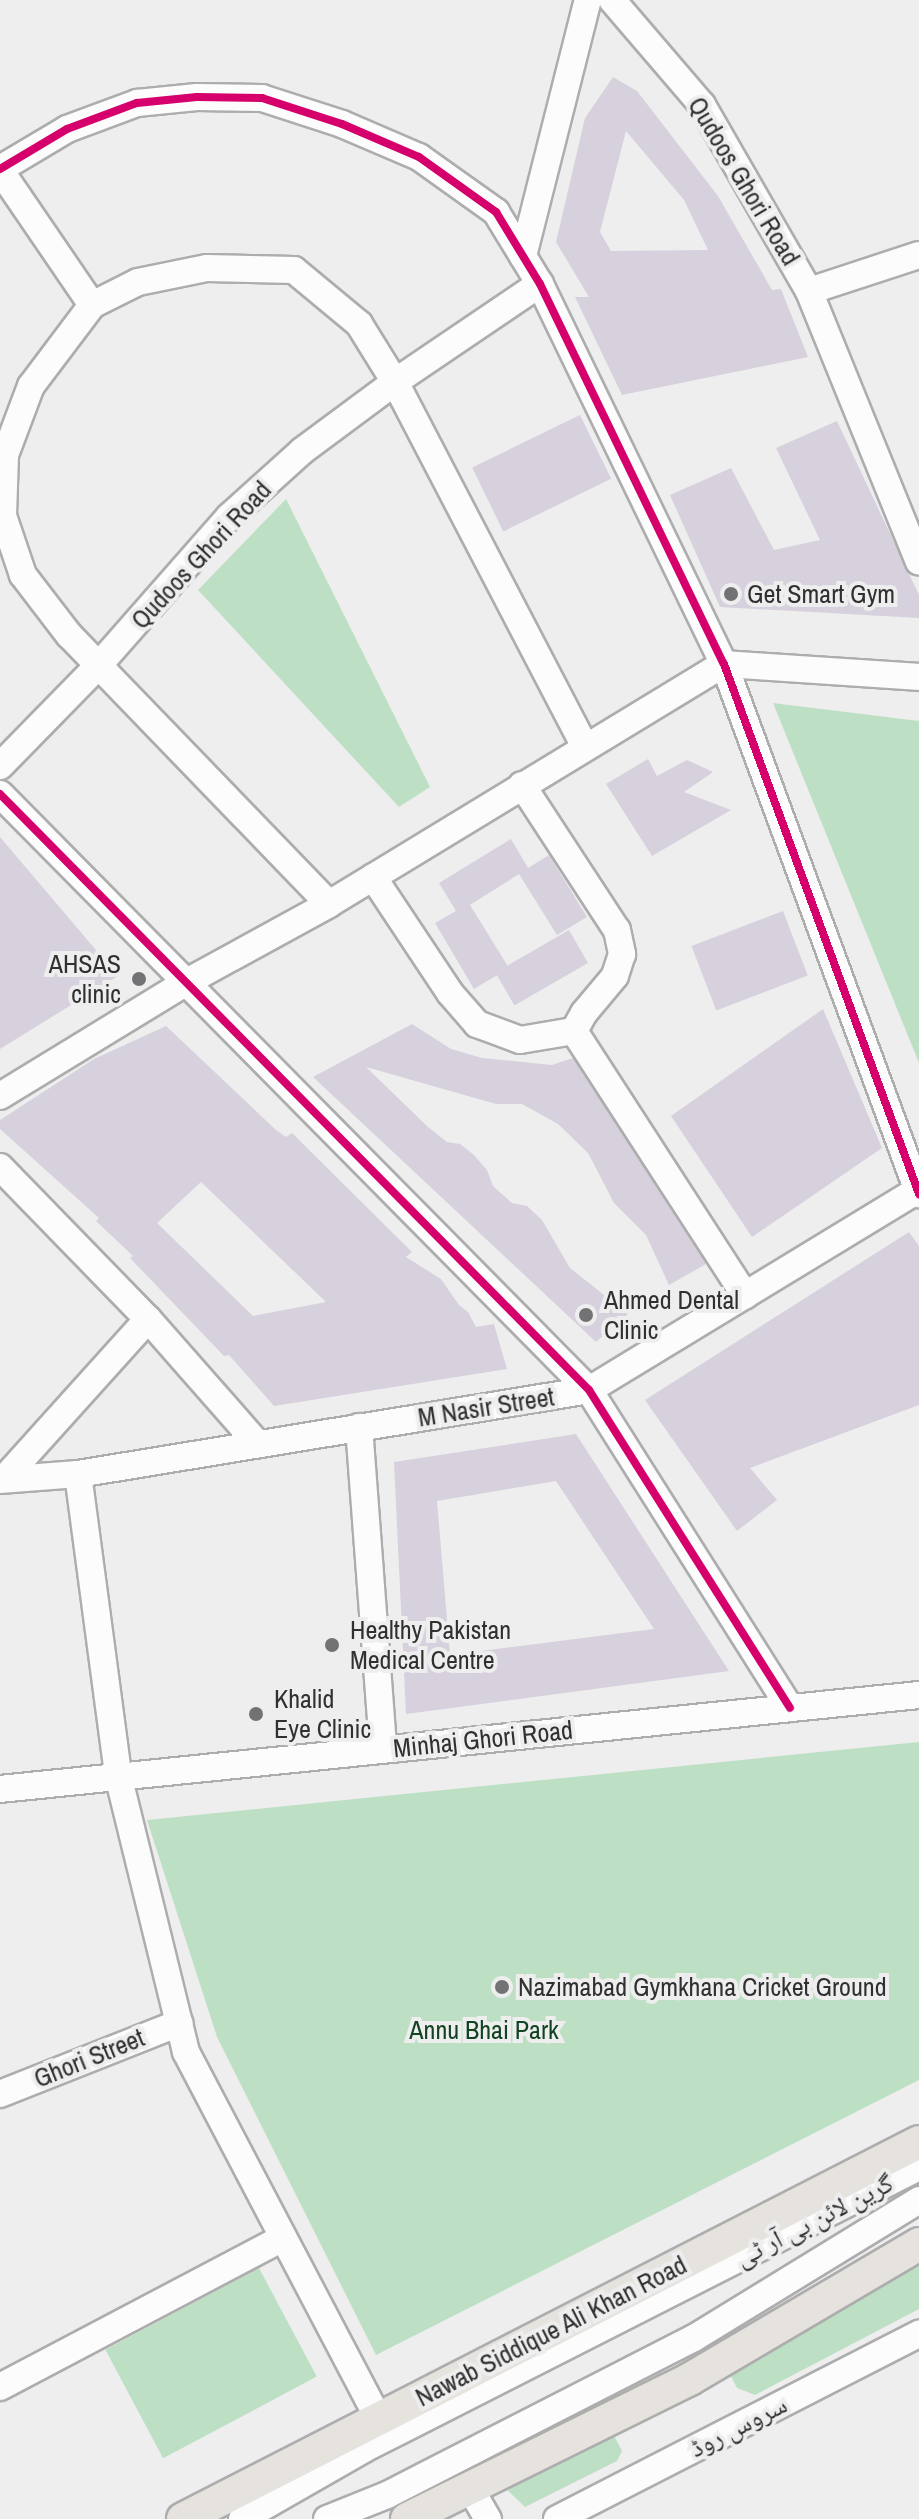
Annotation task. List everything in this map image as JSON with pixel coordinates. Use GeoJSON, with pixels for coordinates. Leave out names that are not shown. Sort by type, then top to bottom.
{"type":"FeatureCollection","features":[{"type":"Feature","properties":{"kind":"main road","name":"Nawab Siddique Ali Khan Road"},"geometry":{"type":"LineString","coordinates":[[183,2519],[919,2142]]}},
{"type":"Feature","properties":{"kind":"main road"},"geometry":{"type":"LineString","coordinates":[[407,2519],[690,2379],[919,2244]]}},
{"type":"Feature","properties":{"kind":"street"},"geometry":{"type":"LineString","coordinates":[[523,256],[588,0]]}},
{"type":"Feature","properties":{"kind":"street","name":"Qudoos Ghori Road"},"geometry":{"type":"LineString","coordinates":[[612,0],[702,105],[809,291],[919,562]]}},
{"type":"Feature","properties":{"kind":"street"},"geometry":{"type":"LineString","coordinates":[[92,305],[0,170],[67,129],[137,103],[197,97],[262,98],[342,124],[419,157],[496,212],[540,284],[724,664],[918,1191]]}},
{"type":"Feature","properties":{"kind":"street","name":"Qudoos Ghori Road"},"geometry":{"type":"LineString","coordinates":[[809,291],[919,255]]}},
{"type":"Feature","properties":{"kind":"street"},"geometry":{"type":"LineString","coordinates":[[329,904],[98,666],[23,575],[3,516],[5,455],[31,386],[92,305],[138,282],[207,268],[294,270],[359,324],[395,382],[585,747]]}},
{"type":"Feature","properties":{"kind":"street","name":"Qudoos Ghori Road"},"geometry":{"type":"LineString","coordinates":[[0,766],[98,666],[229,517],[302,451],[395,382],[540,284]]}},
{"type":"Feature","properties":{"kind":"street"},"geometry":{"type":"LineString","coordinates":[[0,1096],[185,983],[329,904],[724,664],[919,677]]}},
{"type":"Feature","properties":{"kind":"street"},"geometry":{"type":"LineString","coordinates":[[522,785],[617,930],[622,954],[615,976],[584,1013],[574,1031]]}},
{"type":"Feature","properties":{"kind":"street"},"geometry":{"type":"LineString","coordinates":[[0,794],[589,1390],[790,1708]]}},
{"type":"Feature","properties":{"kind":"street"},"geometry":{"type":"LineString","coordinates":[[373,877],[450,993],[477,1024],[520,1040],[574,1031]]}},
{"type":"Feature","properties":{"kind":"street"},"geometry":{"type":"LineString","coordinates":[[574,1031],[745,1295]]}},
{"type":"Feature","properties":{"kind":"street"},"geometry":{"type":"LineString","coordinates":[[0,1167],[148,1319],[257,1443]]}},
{"type":"Feature","properties":{"kind":"street","name":"M Nasir Street"},"geometry":{"type":"LineString","coordinates":[[2,1480],[78,1474],[589,1390],[918,1191]]}},
{"type":"Feature","properties":{"kind":"street"},"geometry":{"type":"LineString","coordinates":[[2,1480],[148,1319]]}},
{"type":"Feature","properties":{"kind":"street"},"geometry":{"type":"LineString","coordinates":[[359,1427],[383,1749]]}},
{"type":"Feature","properties":{"kind":"street"},"geometry":{"type":"LineString","coordinates":[[78,1474],[118,1775],[186,2052],[379,2420]]}},
{"type":"Feature","properties":{"kind":"street","name":"Minhaj Ghori Road"},"geometry":{"type":"LineString","coordinates":[[0,1789],[919,1695]]}},
{"type":"Feature","properties":{"kind":"street","name":"Ghori Street"},"geometry":{"type":"LineString","coordinates":[[0,2094],[179,2023]]}},
{"type":"Feature","properties":{"kind":"street","name":"گرین لائن بی آر ٹی"},"geometry":{"type":"LineString","coordinates":[[242,2519],[364,2449],[919,2167]]}},
{"type":"Feature","properties":{"kind":"street","name":"گرین لائن بی آر ٹی"},"geometry":{"type":"LineString","coordinates":[[327,2519],[387,2495],[694,2338],[919,2200]]}},
{"type":"Feature","properties":{"kind":"street"},"geometry":{"type":"LineString","coordinates":[[0,2387],[283,2238]]}},
{"type":"Feature","properties":{"kind":"street","name":"سروس روڈ"},"geometry":{"type":"LineString","coordinates":[[557,2519],[919,2334]]}},
{"type":"Feature","properties":{"kind":"street"},"geometry":{"type":"LineString","coordinates":[[470,2488],[488,2519]]}},
{"type":"Feature","properties":{"kind":"green space"},"geometry":{"type":"Polygon","coordinates":[[[286,499],[430,787],[399,807],[198,590],[286,499]]]}},
{"type":"Feature","properties":{"kind":"green space"},"geometry":{"type":"Polygon","coordinates":[[[773,703],[919,721],[919,1063],[773,703]]]}},
{"type":"Feature","properties":{"kind":"green space","name":"Annu Bhai Park"},"geometry":{"type":"Polygon","coordinates":[[[919,1742],[919,2080],[376,2355],[217,2037],[147,1820],[919,1742]]]}},
{"type":"Feature","properties":{"kind":"green space"},"geometry":{"type":"Polygon","coordinates":[[[919,2257],[919,2309],[755,2395],[737,2388],[727,2368],[919,2257]]]}},
{"type":"Feature","properties":{"kind":"green space"},"geometry":{"type":"Polygon","coordinates":[[[259,2268],[317,2377],[163,2458],[105,2350],[259,2268]]]}},
{"type":"Feature","properties":{"kind":"green space"},"geometry":{"type":"Polygon","coordinates":[[[604,2416],[622,2451],[617,2461],[525,2507],[505,2488],[497,2471],[604,2416]]]}},
{"type":"Feature","properties":{"kind":"building"},"geometry":{"type":"Polygon","coordinates":[[[613,77],[637,91],[718,196],[772,290],[781,289],[808,357],[622,395],[575,297],[589,297],[556,242],[585,118],[613,77]],[[626,131],[600,232],[611,251],[708,250],[684,200],[626,131]]]}},
{"type":"Feature","properties":{"kind":"building"},"geometry":{"type":"Polygon","coordinates":[[[580,415],[611,479],[503,531],[472,468],[580,415]]]}},
{"type":"Feature","properties":{"kind":"building"},"geometry":{"type":"Polygon","coordinates":[[[837,421],[919,595],[919,618],[720,607],[670,495],[731,468],[774,550],[820,540],[776,448],[837,421]]]}},
{"type":"Feature","properties":{"kind":"building"},"geometry":{"type":"Polygon","coordinates":[[[648,759],[657,776],[687,760],[713,772],[684,792],[731,810],[652,856],[606,784],[648,759]]]}},
{"type":"Feature","properties":{"kind":"building"},"geometry":{"type":"Polygon","coordinates":[[[0,837],[118,976],[0,1049],[0,837]]]}},
{"type":"Feature","properties":{"kind":"building"},"geometry":{"type":"Polygon","coordinates":[[[511,839],[528,868],[549,855],[587,917],[557,935],[519,874],[470,905],[509,968],[474,989],[435,923],[456,911],[439,883],[511,839]]]}},
{"type":"Feature","properties":{"kind":"building"},"geometry":{"type":"Polygon","coordinates":[[[783,911],[808,975],[716,1011],[692,946],[783,911]]]}},
{"type":"Feature","properties":{"kind":"building"},"geometry":{"type":"Polygon","coordinates":[[[569,930],[588,963],[514,1005],[495,972],[569,930]]]}},
{"type":"Feature","properties":{"kind":"building"},"geometry":{"type":"Polygon","coordinates":[[[823,1009],[882,1148],[752,1237],[671,1116],[823,1009]]]}},
{"type":"Feature","properties":{"kind":"building"},"geometry":{"type":"Polygon","coordinates":[[[412,1024],[451,1049],[482,1058],[552,1065],[573,1058],[706,1264],[669,1285],[646,1235],[614,1203],[588,1153],[558,1124],[522,1104],[496,1104],[366,1067],[428,1127],[447,1142],[460,1144],[474,1155],[487,1170],[493,1186],[512,1203],[527,1206],[542,1220],[570,1268],[628,1314],[596,1342],[313,1077],[412,1024]]]}},
{"type":"Feature","properties":{"kind":"building"},"geometry":{"type":"Polygon","coordinates":[[[166,1026],[276,1130],[286,1137],[292,1133],[412,1252],[406,1257],[441,1279],[476,1327],[494,1324],[507,1369],[274,1406],[229,1355],[224,1356],[130,1258],[133,1256],[96,1221],[99,1218],[0,1129],[0,1120],[94,1059],[166,1026]],[[201,1182],[157,1223],[253,1316],[326,1302],[201,1182]]]}},
{"type":"Feature","properties":{"kind":"building"},"geometry":{"type":"Polygon","coordinates":[[[909,1232],[919,1246],[919,1405],[750,1468],[777,1500],[737,1531],[645,1400],[909,1232]]]}},
{"type":"Feature","properties":{"kind":"building"},"geometry":{"type":"Polygon","coordinates":[[[576,1434],[729,1671],[406,1714],[394,1462],[576,1434]],[[556,1481],[437,1501],[450,1655],[654,1629],[556,1481]]]}},
{"type":"Feature","properties":{"kind":"cycle path"},"geometry":{"type":"LineString","coordinates":[[0,169],[67,129],[137,103],[197,97],[262,98],[342,124],[419,157],[496,212],[540,284],[724,664],[919,1194]]}},
{"type":"Feature","properties":{"kind":"cycle path"},"geometry":{"type":"LineString","coordinates":[[0,794],[589,1390],[790,1708]]}},
{"type":"Feature","properties":{"kind":"place","name":"Get Smart Gym"},"geometry":{"type":"Point","coordinates":[731,594]}},
{"type":"Feature","properties":{"kind":"place","name":"AHSAS clinic"},"geometry":{"type":"Point","coordinates":[139,979]}},
{"type":"Feature","properties":{"kind":"place","name":"Ahmed Dental Clinic"},"geometry":{"type":"Point","coordinates":[586,1315]}},
{"type":"Feature","properties":{"kind":"place","name":"Healthy Pakistan Medical Centre"},"geometry":{"type":"Point","coordinates":[332,1645]}},
{"type":"Feature","properties":{"kind":"place","name":"Khalid Eye Clinic"},"geometry":{"type":"Point","coordinates":[256,1714]}},
{"type":"Feature","properties":{"kind":"place","name":"Nazimabad Gymkhana Cricket Ground"},"geometry":{"type":"Point","coordinates":[502,1987]}}]}
